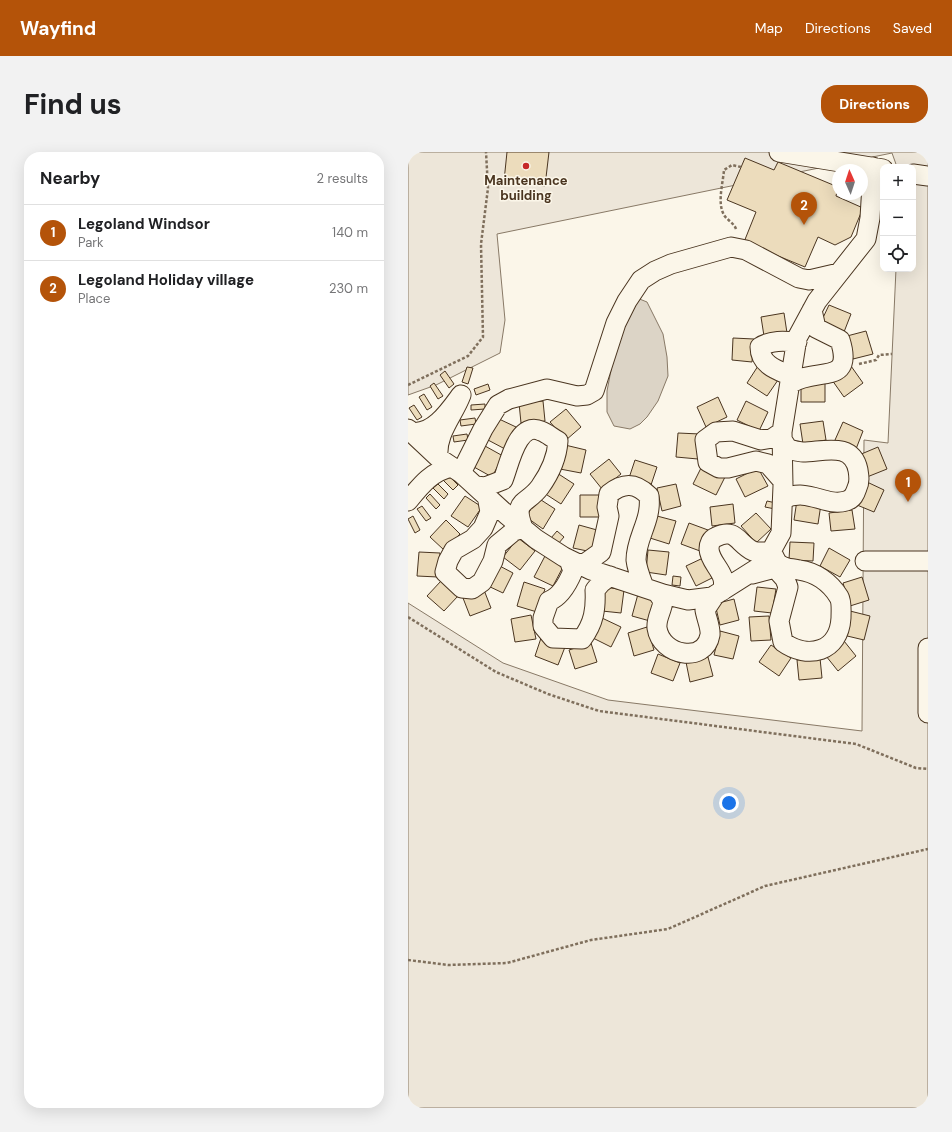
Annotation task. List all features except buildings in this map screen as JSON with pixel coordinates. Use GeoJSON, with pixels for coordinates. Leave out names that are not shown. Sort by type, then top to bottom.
{"type":"FeatureCollection","features":[{"type":"Feature","properties":{"kind":"lane"},"geometry":{"type":"LineString","coordinates":[[574,562],[587,562],[601,552],[609,516],[607,506],[610,494],[617,488],[629,486],[640,487],[649,496],[650,508],[637,548],[636,561],[651,590],[663,601],[657,621],[658,631],[662,640],[667,647],[687,654],[697,651],[707,645],[710,633],[705,610],[719,593],[764,564],[781,533],[783,436],[797,342],[811,311],[866,239],[878,168],[779,152]]}},
{"type":"Feature","properties":{"kind":"lane"},"geometry":{"type":"LineString","coordinates":[[916,174],[928,176]]}},
{"type":"Feature","properties":{"kind":"lane"},"geometry":{"type":"LineString","coordinates":[[408,501],[444,460],[483,429],[498,405],[509,399],[547,389],[577,396],[587,395],[594,391],[616,323],[626,301],[641,280],[671,264],[731,248],[746,250],[799,278],[809,280],[839,273]]}},
{"type":"Feature","properties":{"kind":"lane"},"geometry":{"type":"LineString","coordinates":[[797,342],[782,341],[766,344],[760,347],[760,356],[765,362],[791,380],[806,376],[830,374],[839,369],[844,359],[840,340],[816,328],[811,311],[809,291],[799,278]]}},
{"type":"Feature","properties":{"kind":"lane"},"geometry":{"type":"LineString","coordinates":[[410,431],[416,433],[434,426],[448,412],[461,395],[439,438],[437,447],[444,460]]}},
{"type":"Feature","properties":{"kind":"lane"},"geometry":{"type":"LineString","coordinates":[[481,491],[485,487],[503,480],[516,443],[523,434],[531,430],[540,430],[558,441],[556,459],[540,488],[523,501],[519,509],[519,518],[523,528]]}},
{"type":"Feature","properties":{"kind":"lane"},"geometry":{"type":"LineString","coordinates":[[733,430],[761,440],[783,436],[788,449],[802,452],[833,448],[851,456],[857,464],[859,475],[858,485],[853,497],[846,501],[831,501],[801,494],[792,495],[783,490],[768,464],[756,461],[728,468],[719,468],[708,462],[705,440],[716,432],[733,430]]}},
{"type":"Feature","properties":{"kind":"lane"},"geometry":{"type":"LineString","coordinates":[[410,431],[536,539],[574,562],[651,590],[688,600],[719,593]]}},
{"type":"Feature","properties":{"kind":"lane"},"geometry":{"type":"LineString","coordinates":[[408,493],[424,466],[444,460]]}},
{"type":"Feature","properties":{"kind":"lane"},"geometry":{"type":"LineString","coordinates":[[481,491],[490,512],[483,528],[473,539],[454,550],[448,561],[445,572],[455,582],[462,588],[472,589],[482,582],[493,561],[497,545],[514,531],[523,528]]}},
{"type":"Feature","properties":{"kind":"lane"},"geometry":{"type":"LineString","coordinates":[[719,593],[724,577],[709,553],[709,545],[713,538],[721,534],[730,534],[739,538],[753,550],[761,552],[772,550]]}},
{"type":"Feature","properties":{"kind":"lane"},"geometry":{"type":"LineString","coordinates":[[748,575],[771,569],[777,570],[785,579],[788,587],[779,621],[783,642],[794,650],[807,652],[820,650],[830,643],[836,635],[841,623],[842,610],[839,598],[820,577],[810,572],[786,568],[777,563],[772,550]]}},
{"type":"Feature","properties":{"kind":"lane"},"geometry":{"type":"LineString","coordinates":[[865,561],[928,561]]}},
{"type":"Feature","properties":{"kind":"lane"},"geometry":{"type":"LineString","coordinates":[[574,562],[573,571],[569,582],[562,588],[557,598],[549,602],[543,618],[543,626],[553,638],[582,639],[592,622],[595,610],[595,590],[601,582],[610,576]]}},
{"type":"Feature","properties":{"kind":"lane"},"geometry":{"type":"LineString","coordinates":[[928,648],[928,714]]}},
{"type":"Feature","properties":{"kind":"path"},"geometry":{"type":"LineString","coordinates":[[408,385],[468,356],[482,337],[481,244],[488,188],[486,152]]}},
{"type":"Feature","properties":{"kind":"path"},"geometry":{"type":"LineString","coordinates":[[731,248],[737,234],[735,226],[724,215],[720,207],[724,170],[732,165],[741,167]]}},
{"type":"Feature","properties":{"kind":"path"},"geometry":{"type":"LineString","coordinates":[[844,359],[853,364],[862,364],[876,360],[879,356],[892,354]]}},
{"type":"Feature","properties":{"kind":"path"},"geometry":{"type":"LineString","coordinates":[[408,617],[496,672],[548,694],[599,711],[856,744],[916,768],[928,769]]}},
{"type":"Feature","properties":{"kind":"path"},"geometry":{"type":"LineString","coordinates":[[408,960],[448,965],[506,964],[591,940],[668,929],[765,886],[928,849]]}},
{"type":"Feature","properties":{"kind":"shaded area"},"geometry":{"type":"Polygon","coordinates":[[[408,152],[928,152],[928,1108],[408,1108],[408,603],[503,663],[608,700],[862,731],[864,440],[888,443],[896,272],[916,272],[916,164],[896,164],[892,153],[832,164],[832,165],[497,234],[505,320],[500,353],[436,385],[408,395],[408,152]]]}},
{"type":"Feature","properties":{"kind":"shaded area"},"geometry":{"type":"Polygon","coordinates":[[[637,298],[647,302],[663,334],[667,357],[668,376],[658,401],[647,417],[640,424],[630,429],[614,426],[607,412],[607,391],[620,323],[637,298]]]}},
{"type":"Feature","properties":{"kind":"place","name":"Maintenance building"},"geometry":{"type":"Point","coordinates":[526,166]}},
{"type":"Feature","properties":{"kind":"place","name":"Legoland Holiday village"},"geometry":{"type":"Point","coordinates":[804,225]}},
{"type":"Feature","properties":{"kind":"place","name":"Legoland Windsor"},"geometry":{"type":"Point","coordinates":[908,502]}}]}
